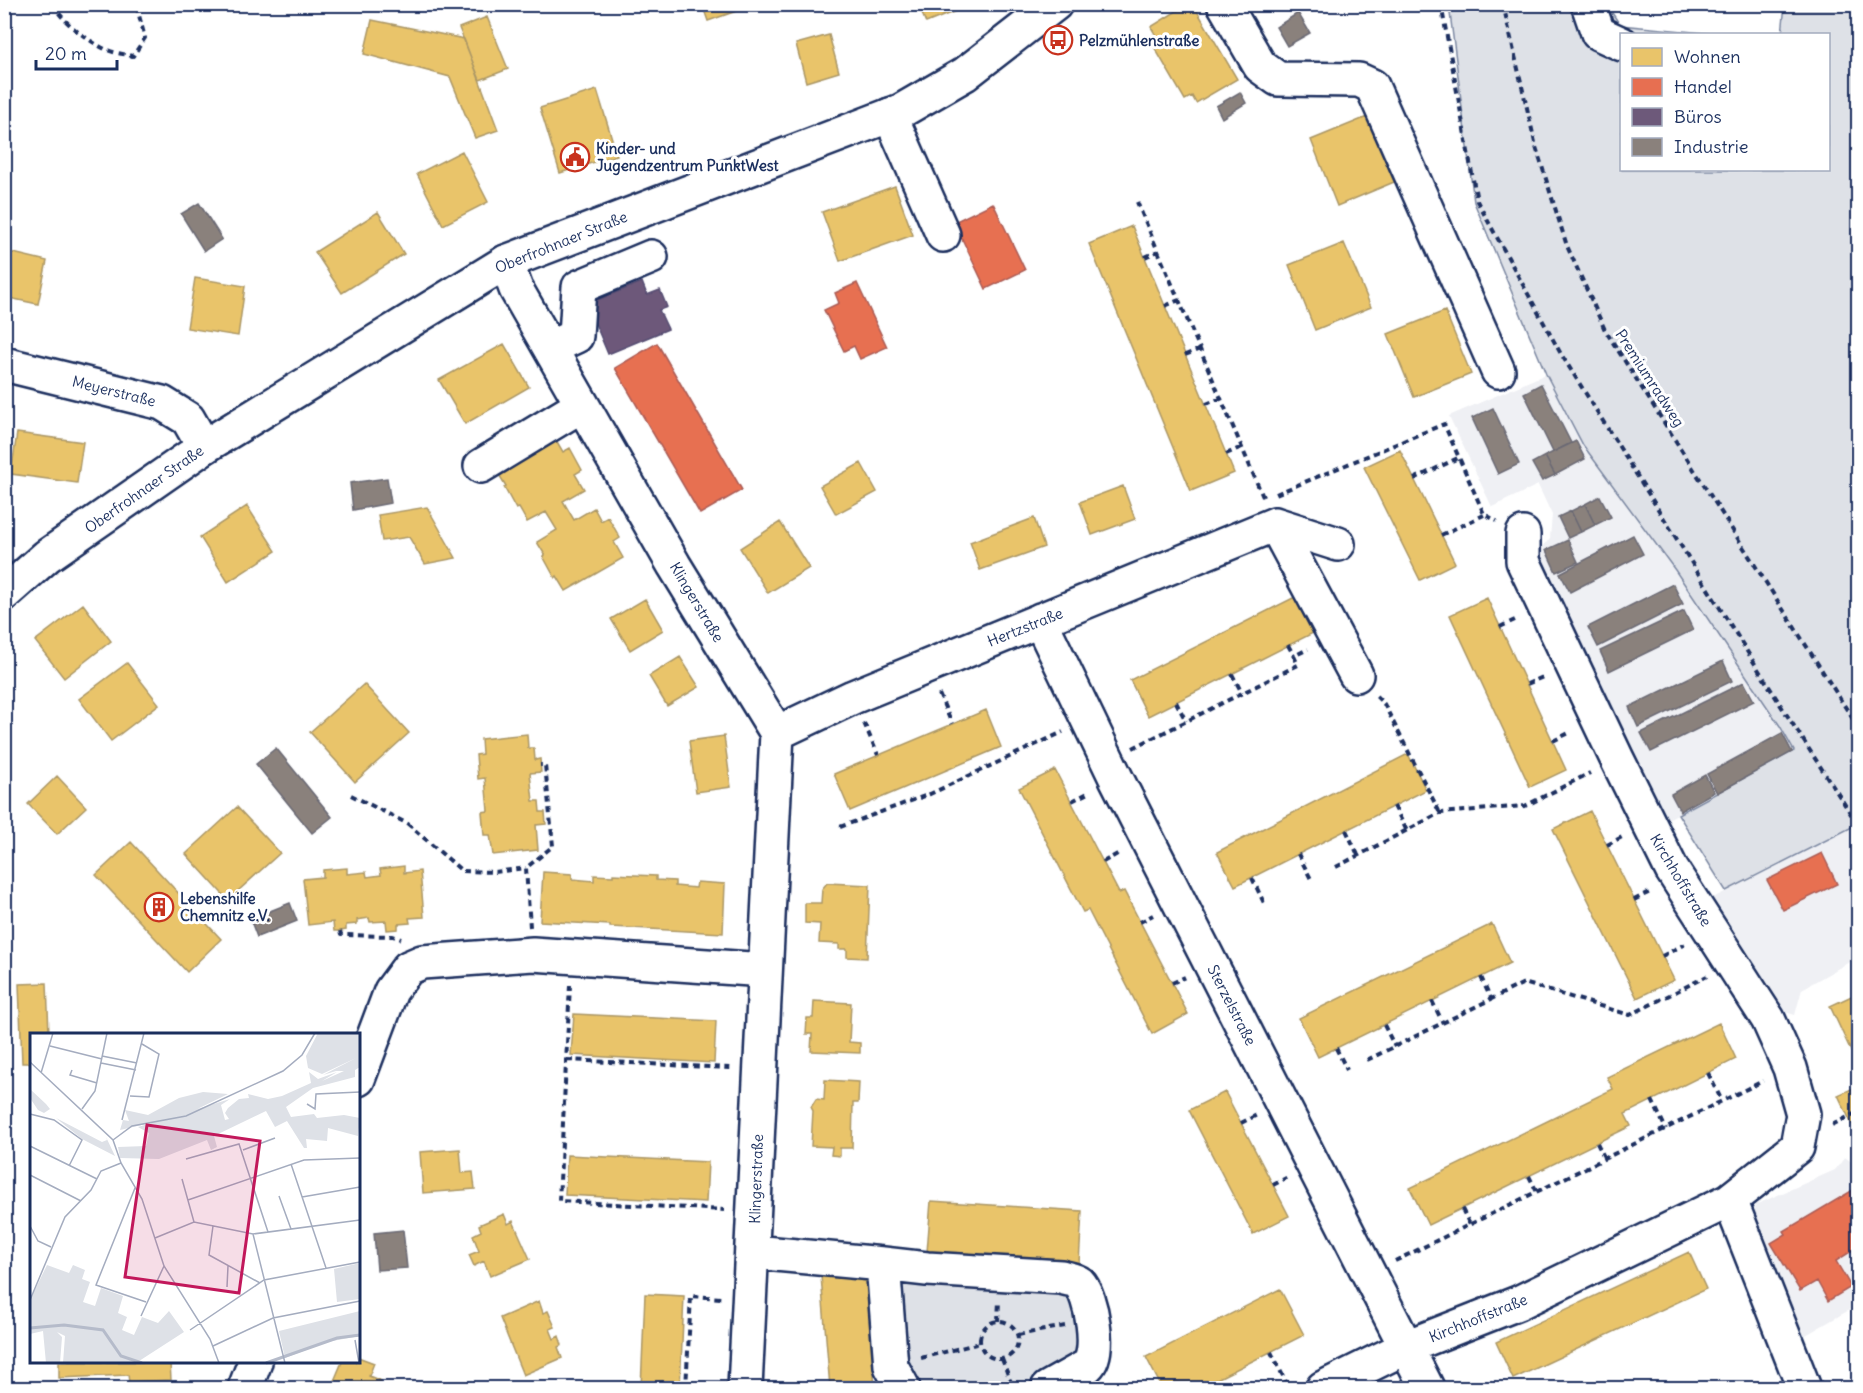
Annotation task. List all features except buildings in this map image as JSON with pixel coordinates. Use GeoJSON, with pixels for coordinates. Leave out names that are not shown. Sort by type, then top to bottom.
{"type":"FeatureCollection","features":[{"type":"Feature","properties":{"kind":"street","name":"Oberfrohnaer Straße"},"geometry":{"type":"LineString","coordinates":[[4,594],[47,556],[204,447],[506,262],[901,111],[965,74],[1055,4]]}},
{"type":"Feature","properties":{"kind":"street"},"geometry":{"type":"LineString","coordinates":[[1224,4],[1260,66],[1278,79],[1359,80],[1372,86],[1498,371]]}},
{"type":"Feature","properties":{"kind":"street"},"geometry":{"type":"LineString","coordinates":[[1588,4],[1599,33],[1620,43]]}},
{"type":"Feature","properties":{"kind":"street"},"geometry":{"type":"LineString","coordinates":[[890,115],[942,235]]}},
{"type":"Feature","properties":{"kind":"street"},"geometry":{"type":"LineString","coordinates":[[550,348],[576,336],[579,287],[651,257]]}},
{"type":"Feature","properties":{"kind":"street","name":"Klingerstraße"},"geometry":{"type":"LineString","coordinates":[[506,262],[516,289],[674,565],[777,733],[745,1389]]}},
{"type":"Feature","properties":{"kind":"street","name":"Meyerstraße"},"geometry":{"type":"LineString","coordinates":[[4,364],[162,403],[188,419],[204,447]]}},
{"type":"Feature","properties":{"kind":"street"},"geometry":{"type":"LineString","coordinates":[[481,466],[582,405]]}},
{"type":"Feature","properties":{"kind":"street"},"geometry":{"type":"LineString","coordinates":[[1270,512],[1338,544]]}},
{"type":"Feature","properties":{"kind":"street"},"geometry":{"type":"LineString","coordinates":[[1270,512],[1356,675]]}},
{"type":"Feature","properties":{"kind":"street","name":"Hertzstraße"},"geometry":{"type":"LineString","coordinates":[[777,733],[853,697],[1040,620],[1270,512]]}},
{"type":"Feature","properties":{"kind":"street","name":"Kirchhoffstraße"},"geometry":{"type":"LineString","coordinates":[[1323,1389],[1406,1347],[1518,1302],[1730,1200],[1797,1147],[1803,1114],[1790,1068],[1768,1019],[1672,870],[1523,561],[1523,534]]}},
{"type":"Feature","properties":{"kind":"street","name":"Sterzelstraße"},"geometry":{"type":"LineString","coordinates":[[1040,620],[1108,761],[1427,1389]]}},
{"type":"Feature","properties":{"kind":"street"},"geometry":{"type":"LineString","coordinates":[[360,1074],[391,991],[408,968],[422,962],[523,955],[765,970]]}},
{"type":"Feature","properties":{"kind":"street"},"geometry":{"type":"LineString","coordinates":[[1730,1200],[1804,1389]]}},
{"type":"Feature","properties":{"kind":"street"},"geometry":{"type":"LineString","coordinates":[[753,1252],[927,1269],[1060,1277],[1077,1281],[1086,1292],[1092,1320],[1095,1353],[1091,1363],[1048,1389]]}},
{"type":"Feature","properties":{"kind":"street"},"geometry":{"type":"LineString","coordinates":[[883,1264],[897,1377]]}},
{"type":"Feature","properties":{"kind":"street"},"geometry":{"type":"LineString","coordinates":[[245,1389],[255,1363]]}},
{"type":"Feature","properties":{"kind":"path"},"geometry":{"type":"LineString","coordinates":[[53,4],[57,12],[74,28],[106,50],[133,56],[145,38],[136,4]]}},
{"type":"Feature","properties":{"kind":"path"},"geometry":{"type":"LineString","coordinates":[[1441,4],[1477,201],[1561,354],[1858,825]]}},
{"type":"Feature","properties":{"kind":"path","name":"Premiumradweg"},"geometry":{"type":"LineString","coordinates":[[1503,4],[1536,147],[1567,246],[1605,330],[1858,727]]}},
{"type":"Feature","properties":{"kind":"path"},"geometry":{"type":"LineString","coordinates":[[1137,202],[1270,512],[1444,424],[1484,514],[1523,534]]}},
{"type":"Feature","properties":{"kind":"path"},"geometry":{"type":"LineString","coordinates":[[1145,257],[1158,251]]}},
{"type":"Feature","properties":{"kind":"path"},"geometry":{"type":"LineString","coordinates":[[1165,306],[1179,300]]}},
{"type":"Feature","properties":{"kind":"path"},"geometry":{"type":"LineString","coordinates":[[1185,355],[1200,349]]}},
{"type":"Feature","properties":{"kind":"path"},"geometry":{"type":"LineString","coordinates":[[1206,405],[1221,398]]}},
{"type":"Feature","properties":{"kind":"path"},"geometry":{"type":"LineString","coordinates":[[1226,454],[1242,447]]}},
{"type":"Feature","properties":{"kind":"path"},"geometry":{"type":"LineString","coordinates":[[1414,479],[1458,458]]}},
{"type":"Feature","properties":{"kind":"path"},"geometry":{"type":"LineString","coordinates":[[1441,535],[1484,514]]}},
{"type":"Feature","properties":{"kind":"path"},"geometry":{"type":"LineString","coordinates":[[1294,656],[1335,635]]}},
{"type":"Feature","properties":{"kind":"path"},"geometry":{"type":"LineString","coordinates":[[1108,761],[1298,665],[1288,645]]}},
{"type":"Feature","properties":{"kind":"path"},"geometry":{"type":"LineString","coordinates":[[1232,674],[1242,693]]}},
{"type":"Feature","properties":{"kind":"path"},"geometry":{"type":"LineString","coordinates":[[1356,675],[1384,704],[1440,813]]}},
{"type":"Feature","properties":{"kind":"path"},"geometry":{"type":"LineString","coordinates":[[1176,702],[1186,722]]}},
{"type":"Feature","properties":{"kind":"path"},"geometry":{"type":"LineString","coordinates":[[840,827],[930,794],[1088,721]]}},
{"type":"Feature","properties":{"kind":"path"},"geometry":{"type":"LineString","coordinates":[[1336,867],[1440,813],[1526,806],[1617,759]]}},
{"type":"Feature","properties":{"kind":"path"},"geometry":{"type":"LineString","coordinates":[[351,795],[408,824],[462,871],[495,872],[526,868],[553,846],[548,818],[545,765],[540,765]]}},
{"type":"Feature","properties":{"kind":"path"},"geometry":{"type":"LineString","coordinates":[[1394,806],[1407,831]]}},
{"type":"Feature","properties":{"kind":"path"},"geometry":{"type":"LineString","coordinates":[[1346,830],[1358,855]]}},
{"type":"Feature","properties":{"kind":"path"},"geometry":{"type":"LineString","coordinates":[[1298,854],[1311,879]]}},
{"type":"Feature","properties":{"kind":"path"},"geometry":{"type":"LineString","coordinates":[[526,868],[530,927]]}},
{"type":"Feature","properties":{"kind":"path"},"geometry":{"type":"LineString","coordinates":[[1251,878],[1264,903]]}},
{"type":"Feature","properties":{"kind":"path"},"geometry":{"type":"LineString","coordinates":[[393,929],[393,936]]}},
{"type":"Feature","properties":{"kind":"path"},"geometry":{"type":"LineString","coordinates":[[340,931],[341,935],[393,936],[408,942]]}},
{"type":"Feature","properties":{"kind":"path"},"geometry":{"type":"LineString","coordinates":[[1662,956],[1680,947]]}},
{"type":"Feature","properties":{"kind":"path"},"geometry":{"type":"LineString","coordinates":[[572,957],[559,1201],[755,1211]]}},
{"type":"Feature","properties":{"kind":"path"},"geometry":{"type":"LineString","coordinates":[[1367,1060],[1524,983],[1630,1015],[1732,964]]}},
{"type":"Feature","properties":{"kind":"path"},"geometry":{"type":"LineString","coordinates":[[1480,977],[1491,999]]}},
{"type":"Feature","properties":{"kind":"path"},"geometry":{"type":"LineString","coordinates":[[1432,1001],[1443,1023]]}},
{"type":"Feature","properties":{"kind":"path"},"geometry":{"type":"LineString","coordinates":[[1384,1025],[1395,1047]]}},
{"type":"Feature","properties":{"kind":"path"},"geometry":{"type":"LineString","coordinates":[[1336,1048],[1347,1070]]}},
{"type":"Feature","properties":{"kind":"path"},"geometry":{"type":"LineString","coordinates":[[567,1060],[606,1059],[760,1070]]}},
{"type":"Feature","properties":{"kind":"path"},"geometry":{"type":"LineString","coordinates":[[1369,1274],[1790,1068]]}},
{"type":"Feature","properties":{"kind":"path"},"geometry":{"type":"LineString","coordinates":[[1708,1073],[1722,1101]]}},
{"type":"Feature","properties":{"kind":"path"},"geometry":{"type":"LineString","coordinates":[[1652,1100],[1666,1129]]}},
{"type":"Feature","properties":{"kind":"path"},"geometry":{"type":"LineString","coordinates":[[1597,1143],[1605,1159]]}},
{"type":"Feature","properties":{"kind":"path"},"geometry":{"type":"LineString","coordinates":[[1529,1176],[1537,1192]]}},
{"type":"Feature","properties":{"kind":"path"},"geometry":{"type":"LineString","coordinates":[[600,1204],[601,1197]]}},
{"type":"Feature","properties":{"kind":"path"},"geometry":{"type":"LineString","coordinates":[[670,1201],[670,1207]]}},
{"type":"Feature","properties":{"kind":"path"},"geometry":{"type":"LineString","coordinates":[[1462,1209],[1470,1225]]}},
{"type":"Feature","properties":{"kind":"path"},"geometry":{"type":"LineString","coordinates":[[686,1389],[691,1296],[750,1299]]}},
{"type":"Feature","properties":{"kind":"path"},"geometry":{"type":"LineString","coordinates":[[1018,1335],[1092,1320]]}},
{"type":"Feature","properties":{"kind":"path"},"geometry":{"type":"LineString","coordinates":[[1003,1321],[1011,1324],[1018,1335],[1015,1350],[1002,1359],[992,1358],[980,1343],[982,1332],[988,1324],[993,1322],[1003,1321]]}},
{"type":"Feature","properties":{"kind":"path"},"geometry":{"type":"LineString","coordinates":[[683,1330],[689,1330]]}},
{"type":"Feature","properties":{"kind":"path"},"geometry":{"type":"LineString","coordinates":[[897,1377],[980,1343]]}},
{"type":"Feature","properties":{"kind":"path"},"geometry":{"type":"LineString","coordinates":[[1271,1352],[1289,1389]]}},
{"type":"Feature","properties":{"kind":"path"},"geometry":{"type":"LineString","coordinates":[[1002,1359],[1013,1389]]}},
{"type":"Feature","properties":{"kind":"shaded area"},"geometry":{"type":"Polygon","coordinates":[[[1449,5],[1607,5],[1620,25],[1704,33],[1620,33],[1620,171],[1830,171],[1830,33],[1782,33],[1785,5],[1858,5],[1858,833],[1854,826],[1726,891],[1678,814],[1794,751],[1780,726],[1675,570],[1583,445],[1546,374],[1474,202],[1449,5]]]}},
{"type":"Feature","properties":{"kind":"shaded area"},"geometry":{"type":"Polygon","coordinates":[[[1546,374],[1583,445],[1675,570],[1795,752],[1664,821],[1546,592],[1538,553],[1550,538],[1552,515],[1538,485],[1492,507],[1449,416],[1546,374]]]}},
{"type":"Feature","properties":{"kind":"shaded area"},"geometry":{"type":"Polygon","coordinates":[[[1854,826],[1858,833],[1858,957],[1802,989],[1795,1015],[1775,1009],[1709,900],[1854,826]]]}},
{"type":"Feature","properties":{"kind":"shaded area"},"geometry":{"type":"Polygon","coordinates":[[[1845,1157],[1858,1167],[1858,1305],[1799,1339],[1754,1226],[1755,1205],[1835,1170],[1845,1157]]]}},
{"type":"Feature","properties":{"kind":"shaded area"},"geometry":{"type":"Polygon","coordinates":[[[904,1280],[1075,1290],[1088,1348],[1036,1388],[916,1388],[900,1351],[896,1295],[904,1280]]]}},
{"type":"Feature","properties":{"kind":"place","name":"Pelzmühlenstraße"},"geometry":{"type":"Point","coordinates":[1058,40]}},
{"type":"Feature","properties":{"kind":"place","name":"Kinder- und Jugendzentrum PunktWest"},"geometry":{"type":"Point","coordinates":[575,157]}},
{"type":"Feature","properties":{"kind":"place","name":"Lebenshilfe Chemnitz e.V."},"geometry":{"type":"Point","coordinates":[159,907]}}]}
